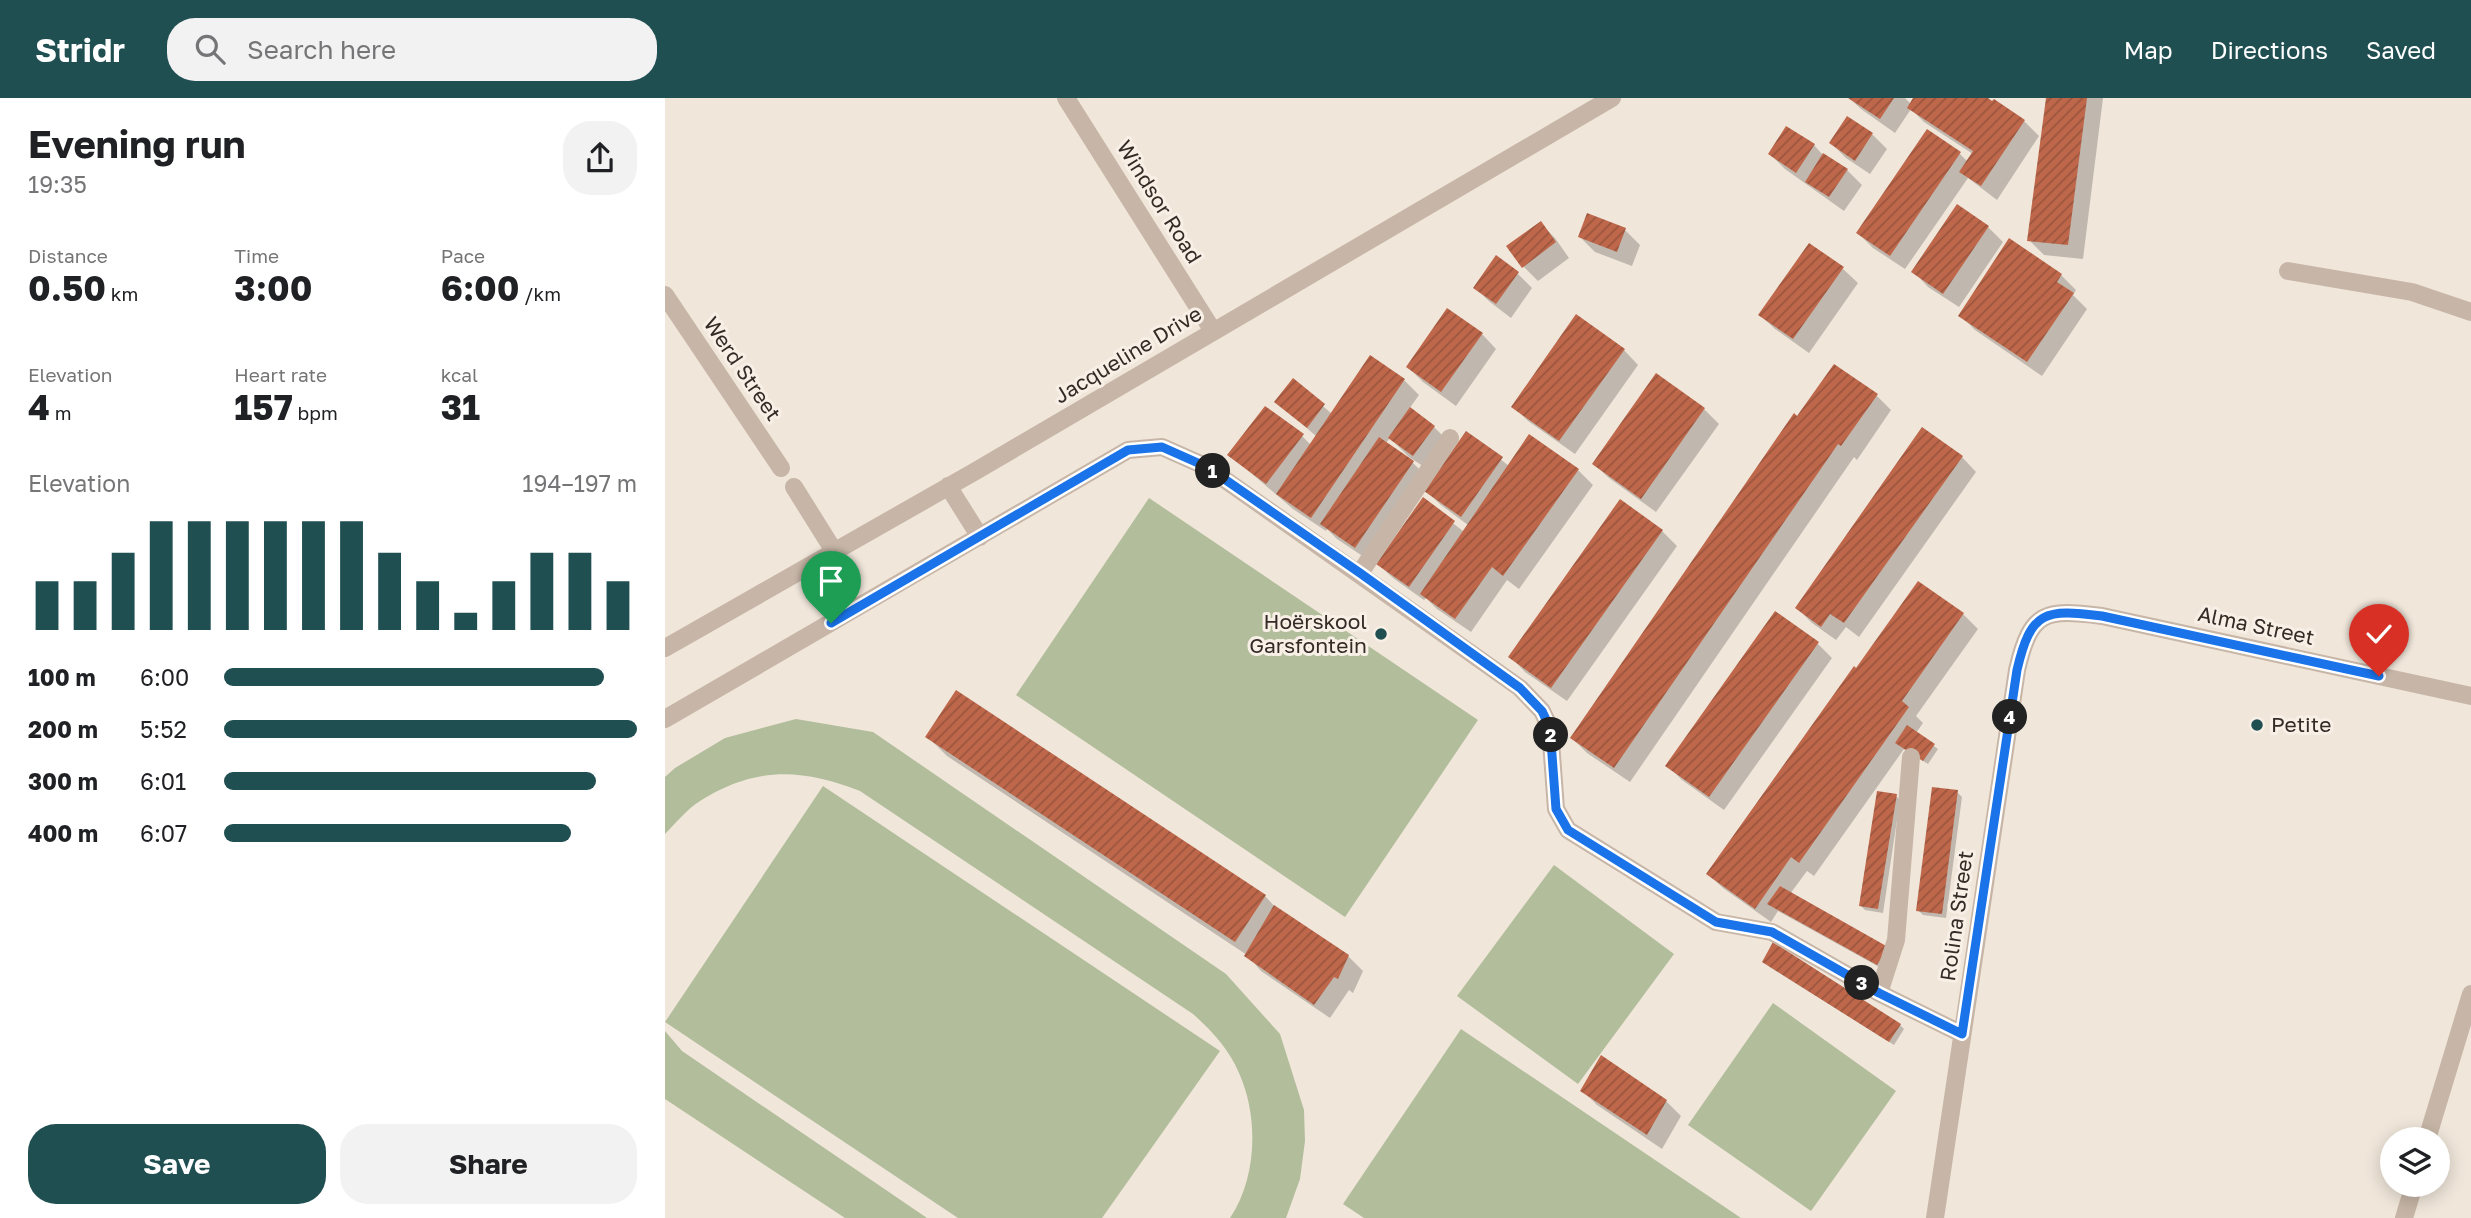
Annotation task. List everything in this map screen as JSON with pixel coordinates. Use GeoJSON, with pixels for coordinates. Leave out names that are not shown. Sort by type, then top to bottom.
{"type":"FeatureCollection","features":[{"type":"Feature","properties":{"kind":"street","name":"Windsor Road"},"geometry":{"type":"LineString","coordinates":[[1066,98],[1213,331]]}},
{"type":"Feature","properties":{"kind":"street","name":"Jacqueline Drive"},"geometry":{"type":"LineString","coordinates":[[665,648],[1612,98]]}},
{"type":"Feature","properties":{"kind":"street"},"geometry":{"type":"LineString","coordinates":[[2288,271],[2412,292],[2471,312]]}},
{"type":"Feature","properties":{"kind":"street","name":"Werd Street"},"geometry":{"type":"LineString","coordinates":[[665,295],[781,468]]}},
{"type":"Feature","properties":{"kind":"street"},"geometry":{"type":"LineString","coordinates":[[1360,573],[1450,438]]}},
{"type":"Feature","properties":{"kind":"street"},"geometry":{"type":"LineString","coordinates":[[665,719],[1128,450],[1162,447],[1207,467],[1520,688],[1542,711],[1550,728],[1556,809],[1568,830],[1716,922],[1772,932],[1879,993],[1962,1034]]}},
{"type":"Feature","properties":{"kind":"street"},"geometry":{"type":"LineString","coordinates":[[948,486],[979,537]]}},
{"type":"Feature","properties":{"kind":"street"},"geometry":{"type":"LineString","coordinates":[[795,487],[834,551]]}},
{"type":"Feature","properties":{"kind":"street","name":"Alma Street"},"geometry":{"type":"LineString","coordinates":[[2034,624],[2059,612],[2102,616],[2471,696]]}},
{"type":"Feature","properties":{"kind":"street","name":"Rolina Street"},"geometry":{"type":"LineString","coordinates":[[1935,1218],[2017,670],[2022,648],[2034,624]]}},
{"type":"Feature","properties":{"kind":"street"},"geometry":{"type":"LineString","coordinates":[[1879,993],[1896,940],[1911,757]]}},
{"type":"Feature","properties":{"kind":"street"},"geometry":{"type":"LineString","coordinates":[[2431,1127],[2471,994]]}},
{"type":"Feature","properties":{"kind":"street"},"geometry":{"type":"LineString","coordinates":[[2404,1218],[2410,1197]]}},
{"type":"Feature","properties":{"kind":"green space"},"geometry":{"type":"Polygon","coordinates":[[[1149,498],[1478,720],[1345,917],[1016,695],[1149,498]]]}},
{"type":"Feature","properties":{"kind":"green space"},"geometry":{"type":"Polygon","coordinates":[[[796,719],[873,732],[1226,974],[1280,1034],[1304,1110],[1305,1141],[1300,1179],[1286,1218],[1230,1218],[1246,1185],[1250,1166],[1250,1109],[1235,1064],[1207,1027],[1193,1014],[860,791],[839,783],[798,775],[760,776],[740,781],[700,801],[665,834],[665,777],[675,768],[725,738],[796,719]]]}},
{"type":"Feature","properties":{"kind":"green space"},"geometry":{"type":"Polygon","coordinates":[[[823,786],[1220,1051],[1102,1218],[958,1218],[665,1022],[823,786]]]}},
{"type":"Feature","properties":{"kind":"green space"},"geometry":{"type":"Polygon","coordinates":[[[1554,865],[1674,954],[1578,1084],[1457,996],[1554,865]]]}},
{"type":"Feature","properties":{"kind":"green space"},"geometry":{"type":"Polygon","coordinates":[[[1773,1003],[1896,1091],[1811,1211],[1688,1125],[1773,1003]]]}},
{"type":"Feature","properties":{"kind":"green space"},"geometry":{"type":"Polygon","coordinates":[[[1461,1029],[1741,1218],[1364,1218],[1343,1204],[1461,1029]]]}},
{"type":"Feature","properties":{"kind":"green space"},"geometry":{"type":"Polygon","coordinates":[[[665,1031],[682,1051],[927,1218],[845,1218],[665,1099],[665,1031]]]}},
{"type":"Feature","properties":{"kind":"building"},"geometry":{"type":"Polygon","coordinates":[[[1848,98],[1894,98],[1880,119],[1848,98]]]}},
{"type":"Feature","properties":{"kind":"building"},"geometry":{"type":"Polygon","coordinates":[[[1913,98],[1994,99],[2025,120],[1981,186],[1959,172],[1973,151],[1907,108],[1913,98]]]}},
{"type":"Feature","properties":{"kind":"building"},"geometry":{"type":"Polygon","coordinates":[[[2046,98],[2087,98],[2068,245],[2027,241],[2046,98]]]}},
{"type":"Feature","properties":{"kind":"building"},"geometry":{"type":"Polygon","coordinates":[[[1847,116],[1873,133],[1855,161],[1829,143],[1847,116]]]}},
{"type":"Feature","properties":{"kind":"building"},"geometry":{"type":"Polygon","coordinates":[[[1786,126],[1815,144],[1796,173],[1768,154],[1786,126]]]}},
{"type":"Feature","properties":{"kind":"building"},"geometry":{"type":"Polygon","coordinates":[[[1927,129],[1961,152],[1890,256],[1856,233],[1927,129]]]}},
{"type":"Feature","properties":{"kind":"building"},"geometry":{"type":"Polygon","coordinates":[[[1823,153],[1848,169],[1829,197],[1805,182],[1823,153]]]}},
{"type":"Feature","properties":{"kind":"building"},"geometry":{"type":"Polygon","coordinates":[[[1957,204],[1989,226],[1943,294],[1911,272],[1957,204]]]}},
{"type":"Feature","properties":{"kind":"building"},"geometry":{"type":"Polygon","coordinates":[[[1587,213],[1626,228],[1617,252],[1578,237],[1587,213]]]}},
{"type":"Feature","properties":{"kind":"building"},"geometry":{"type":"Polygon","coordinates":[[[1541,221],[1556,242],[1522,268],[1506,246],[1541,221]]]}},
{"type":"Feature","properties":{"kind":"building"},"geometry":{"type":"Polygon","coordinates":[[[2009,238],[2062,274],[2057,282],[2074,293],[2027,362],[1958,316],[2009,238]]]}},
{"type":"Feature","properties":{"kind":"building"},"geometry":{"type":"Polygon","coordinates":[[[1809,243],[1844,267],[1793,339],[1758,315],[1809,243]]]}},
{"type":"Feature","properties":{"kind":"building"},"geometry":{"type":"Polygon","coordinates":[[[1496,255],[1519,272],[1496,304],[1473,288],[1496,255]]]}},
{"type":"Feature","properties":{"kind":"building"},"geometry":{"type":"Polygon","coordinates":[[[1447,308],[1483,333],[1441,392],[1406,367],[1447,308]]]}},
{"type":"Feature","properties":{"kind":"building"},"geometry":{"type":"Polygon","coordinates":[[[1576,314],[1625,349],[1559,441],[1511,407],[1576,314]]]}},
{"type":"Feature","properties":{"kind":"building"},"geometry":{"type":"Polygon","coordinates":[[[1370,355],[1405,379],[1311,518],[1276,494],[1370,355]]]}},
{"type":"Feature","properties":{"kind":"building"},"geometry":{"type":"Polygon","coordinates":[[[1834,364],[1878,394],[1841,446],[1838,444],[1614,768],[1570,738],[1794,413],[1797,416],[1834,364]]]}},
{"type":"Feature","properties":{"kind":"building"},"geometry":{"type":"Polygon","coordinates":[[[1656,373],[1705,408],[1641,499],[1592,464],[1656,373]]]}},
{"type":"Feature","properties":{"kind":"building"},"geometry":{"type":"Polygon","coordinates":[[[1293,378],[1325,404],[1307,428],[1274,402],[1293,378]]]}},
{"type":"Feature","properties":{"kind":"building"},"geometry":{"type":"Polygon","coordinates":[[[1265,406],[1304,434],[1266,484],[1227,455],[1265,406]]]}},
{"type":"Feature","properties":{"kind":"building"},"geometry":{"type":"Polygon","coordinates":[[[1410,407],[1435,426],[1413,456],[1388,438],[1410,407]]]}},
{"type":"Feature","properties":{"kind":"building"},"geometry":{"type":"Polygon","coordinates":[[[1922,427],[1963,456],[1844,623],[1830,614],[1821,627],[1795,608],[1922,427]]]}},
{"type":"Feature","properties":{"kind":"building"},"geometry":{"type":"Polygon","coordinates":[[[1466,431],[1503,457],[1461,517],[1424,491],[1466,431]]]}},
{"type":"Feature","properties":{"kind":"building"},"geometry":{"type":"Polygon","coordinates":[[[1529,434],[1579,469],[1503,576],[1492,567],[1455,619],[1420,594],[1529,434]]]}},
{"type":"Feature","properties":{"kind":"building"},"geometry":{"type":"Polygon","coordinates":[[[1379,437],[1414,461],[1355,548],[1320,524],[1379,437]]]}},
{"type":"Feature","properties":{"kind":"building"},"geometry":{"type":"Polygon","coordinates":[[[1423,497],[1455,521],[1409,587],[1376,564],[1423,497]]]}},
{"type":"Feature","properties":{"kind":"building"},"geometry":{"type":"Polygon","coordinates":[[[1620,499],[1663,530],[1551,688],[1508,657],[1620,499]]]}},
{"type":"Feature","properties":{"kind":"building"},"geometry":{"type":"Polygon","coordinates":[[[1918,581],[1964,613],[1902,701],[1909,707],[1799,863],[1791,857],[1755,909],[1706,874],[1918,581]]]}},
{"type":"Feature","properties":{"kind":"building"},"geometry":{"type":"Polygon","coordinates":[[[1775,611],[1819,642],[1709,797],[1665,766],[1775,611]]]}},
{"type":"Feature","properties":{"kind":"building"},"geometry":{"type":"Polygon","coordinates":[[[956,690],[1266,895],[1235,942],[925,737],[956,690]]]}},
{"type":"Feature","properties":{"kind":"building"},"geometry":{"type":"Polygon","coordinates":[[[1907,725],[1935,744],[1923,761],[1895,743],[1907,725]]]}},
{"type":"Feature","properties":{"kind":"building"},"geometry":{"type":"Polygon","coordinates":[[[1932,787],[1958,790],[1942,914],[1916,911],[1932,787]]]}},
{"type":"Feature","properties":{"kind":"building"},"geometry":{"type":"Polygon","coordinates":[[[1877,791],[1897,794],[1878,909],[1859,906],[1877,791]]]}},
{"type":"Feature","properties":{"kind":"building"},"geometry":{"type":"Polygon","coordinates":[[[1780,886],[1888,947],[1877,965],[1767,904],[1780,886]]]}},
{"type":"Feature","properties":{"kind":"building"},"geometry":{"type":"Polygon","coordinates":[[[1274,905],[1349,955],[1338,979],[1334,977],[1314,1005],[1244,956],[1274,905]]]}},
{"type":"Feature","properties":{"kind":"building"},"geometry":{"type":"Polygon","coordinates":[[[1773,942],[1901,1024],[1889,1042],[1762,962],[1773,942]]]}},
{"type":"Feature","properties":{"kind":"building"},"geometry":{"type":"Polygon","coordinates":[[[1601,1055],[1667,1100],[1647,1135],[1580,1091],[1601,1055]]]}},
{"type":"Feature","properties":{"kind":"place","name":"Hoërskool Garsfontein"},"geometry":{"type":"Point","coordinates":[1381,634]}},
{"type":"Feature","properties":{"kind":"place","name":"Petite"},"geometry":{"type":"Point","coordinates":[2257,725]}},
{"type":"Feature","properties":{"kind":"route"},"geometry":{"type":"LineString","coordinates":[[831,623],[1128,450],[1162,447],[1207,467],[1520,688],[1542,711],[1550,728],[1556,809],[1568,830],[1716,922],[1772,932],[1879,993],[1962,1034],[2017,670],[2022,648],[2034,624],[2059,612],[2102,616],[2379,676]]}}]}
